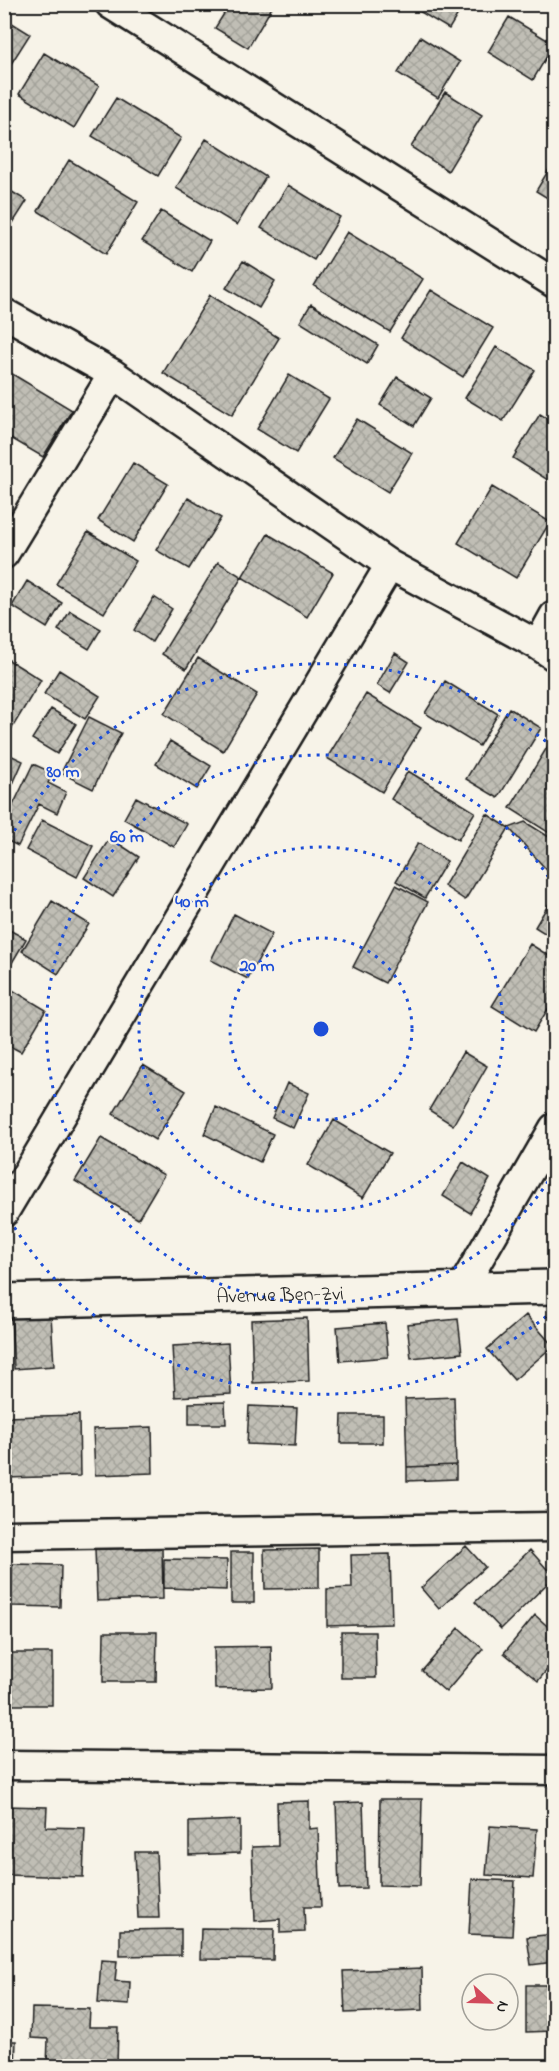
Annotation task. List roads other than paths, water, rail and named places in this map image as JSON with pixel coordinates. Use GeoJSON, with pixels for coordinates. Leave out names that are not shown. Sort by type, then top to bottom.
{"type":"FeatureCollection","features":[{"type":"Feature","properties":{"kind":"street"},"geometry":{"type":"LineString","coordinates":[[110,4],[555,283]]}},
{"type":"Feature","properties":{"kind":"street"},"geometry":{"type":"LineString","coordinates":[[4,313],[113,374],[390,565],[546,650],[555,616]]}},
{"type":"Feature","properties":{"kind":"street"},"geometry":{"type":"LineString","coordinates":[[4,554],[113,374]]}},
{"type":"Feature","properties":{"kind":"street"},"geometry":{"type":"LineString","coordinates":[[4,1212],[390,565]]}},
{"type":"Feature","properties":{"kind":"street"},"geometry":{"type":"LineString","coordinates":[[462,1288],[555,1128]]}},
{"type":"Feature","properties":{"kind":"street","name":"Avenue Ben-Zvi"},"geometry":{"type":"LineString","coordinates":[[4,1300],[555,1287]]}},
{"type":"Feature","properties":{"kind":"street"},"geometry":{"type":"LineString","coordinates":[[4,1535],[555,1527]]}},
{"type":"Feature","properties":{"kind":"street"},"geometry":{"type":"LineString","coordinates":[[4,1765],[555,1770]]}}]}
